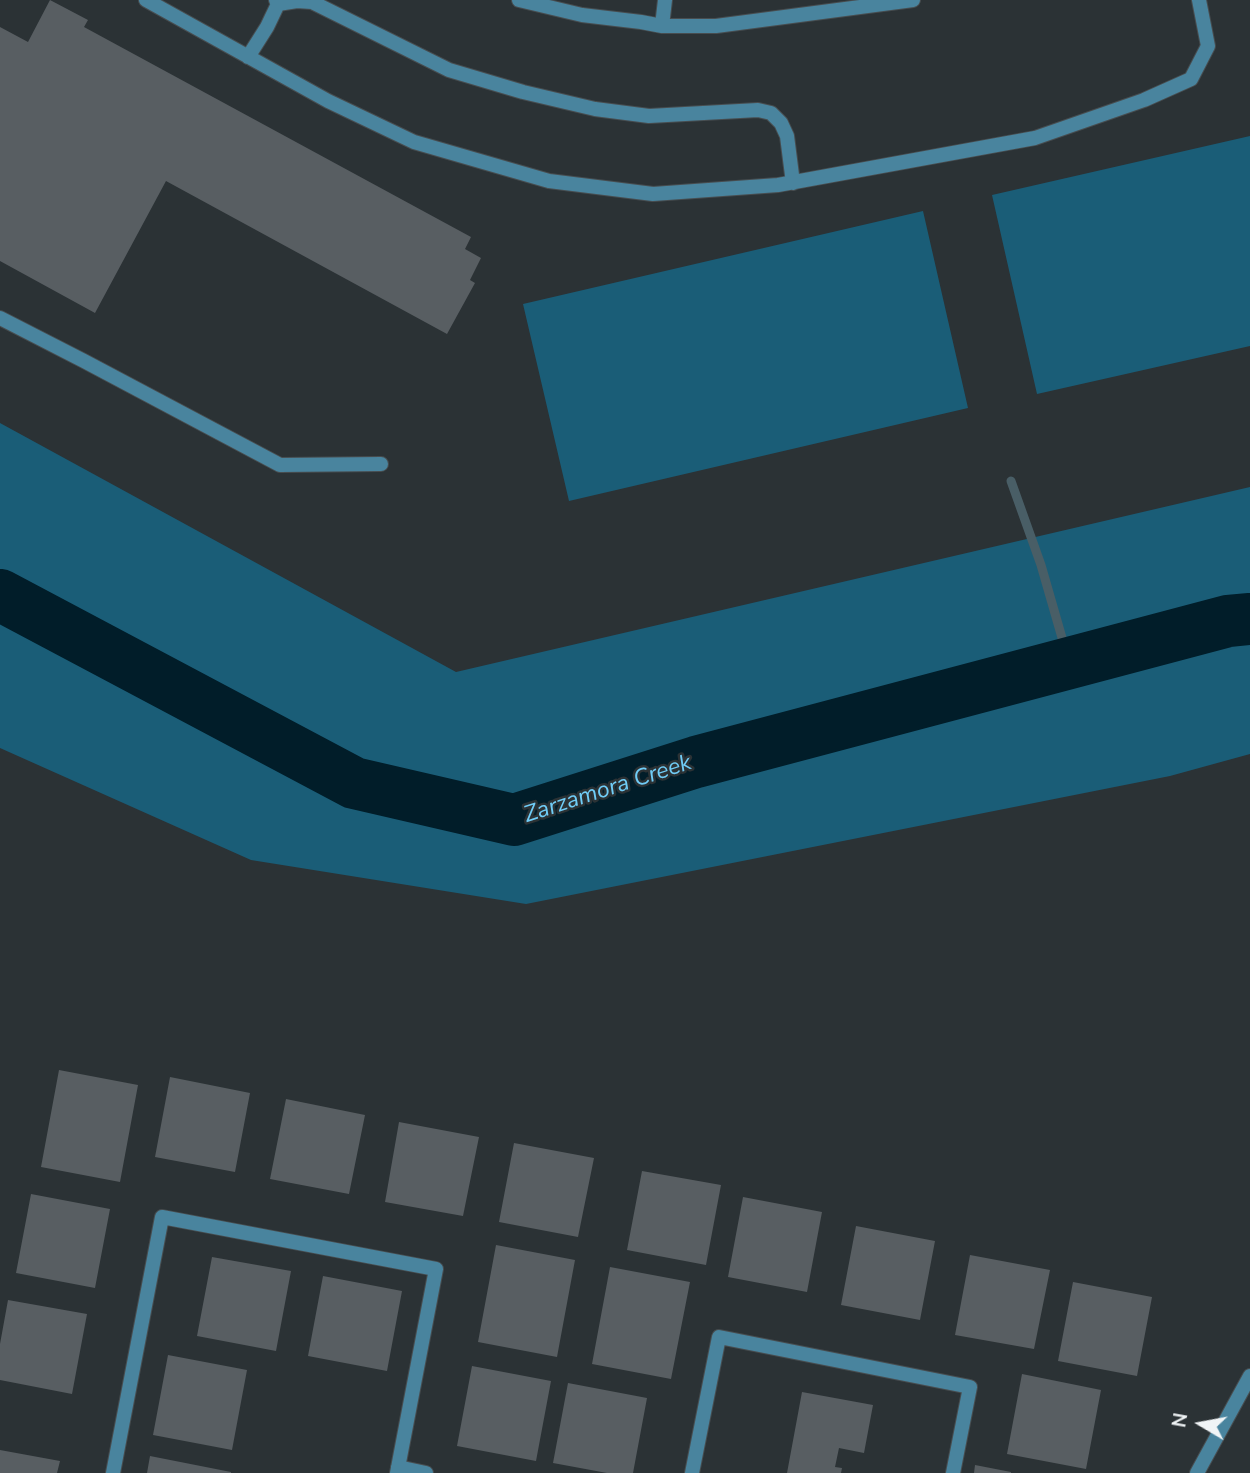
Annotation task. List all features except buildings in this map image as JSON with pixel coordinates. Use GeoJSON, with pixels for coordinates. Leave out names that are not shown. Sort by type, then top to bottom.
{"type":"FeatureCollection","features":[{"type":"Feature","properties":{"kind":"street"},"geometry":{"type":"LineString","coordinates":[[146,0],[328,101],[414,142],[549,181],[653,194],[778,186],[1035,138],[1144,100],[1191,79],[1208,46],[1199,0]]}},
{"type":"Feature","properties":{"kind":"street"},"geometry":{"type":"LineString","coordinates":[[519,0],[582,15],[662,26],[716,26],[913,0]]}},
{"type":"Feature","properties":{"kind":"street"},"geometry":{"type":"LineString","coordinates":[[662,26],[665,0]]}},
{"type":"Feature","properties":{"kind":"street"},"geometry":{"type":"LineString","coordinates":[[248,57],[267,27],[277,2],[312,2],[449,70],[523,92],[583,106],[649,116],[758,110],[771,113],[788,136],[793,183]]}},
{"type":"Feature","properties":{"kind":"street"},"geometry":{"type":"LineString","coordinates":[[0,318],[280,465],[381,464]]}},
{"type":"Feature","properties":{"kind":"street"},"geometry":{"type":"LineString","coordinates":[[113,1473],[162,1217],[436,1269],[398,1470],[426,1473]]}},
{"type":"Feature","properties":{"kind":"street"},"geometry":{"type":"LineString","coordinates":[[692,1473],[719,1337],[970,1387],[953,1473]]}},
{"type":"Feature","properties":{"kind":"street"},"geometry":{"type":"LineString","coordinates":[[1197,1473],[1250,1376]]}},
{"type":"Feature","properties":{"kind":"shaded area"},"geometry":{"type":"Polygon","coordinates":[[[1250,136],[1250,346],[1037,394],[992,195],[1250,136]]]}},
{"type":"Feature","properties":{"kind":"shaded area"},"geometry":{"type":"Polygon","coordinates":[[[923,211],[968,408],[569,501],[523,304],[923,211]]]}},
{"type":"Feature","properties":{"kind":"shaded area"},"geometry":{"type":"Polygon","coordinates":[[[0,423],[456,672],[1250,487],[1250,754],[1170,776],[526,904],[251,860],[0,748],[0,423]]]}},
{"type":"Feature","properties":{"kind":"waterway"},"geometry":{"type":"LineString","coordinates":[[1011,481],[1041,565],[1069,662]]}},
{"type":"Feature","properties":{"kind":"waterway","name":"Zarzamora Creek"},"geometry":{"type":"LineString","coordinates":[[0,595],[354,783],[514,820],[696,762],[1228,621],[1250,619]]}}]}
